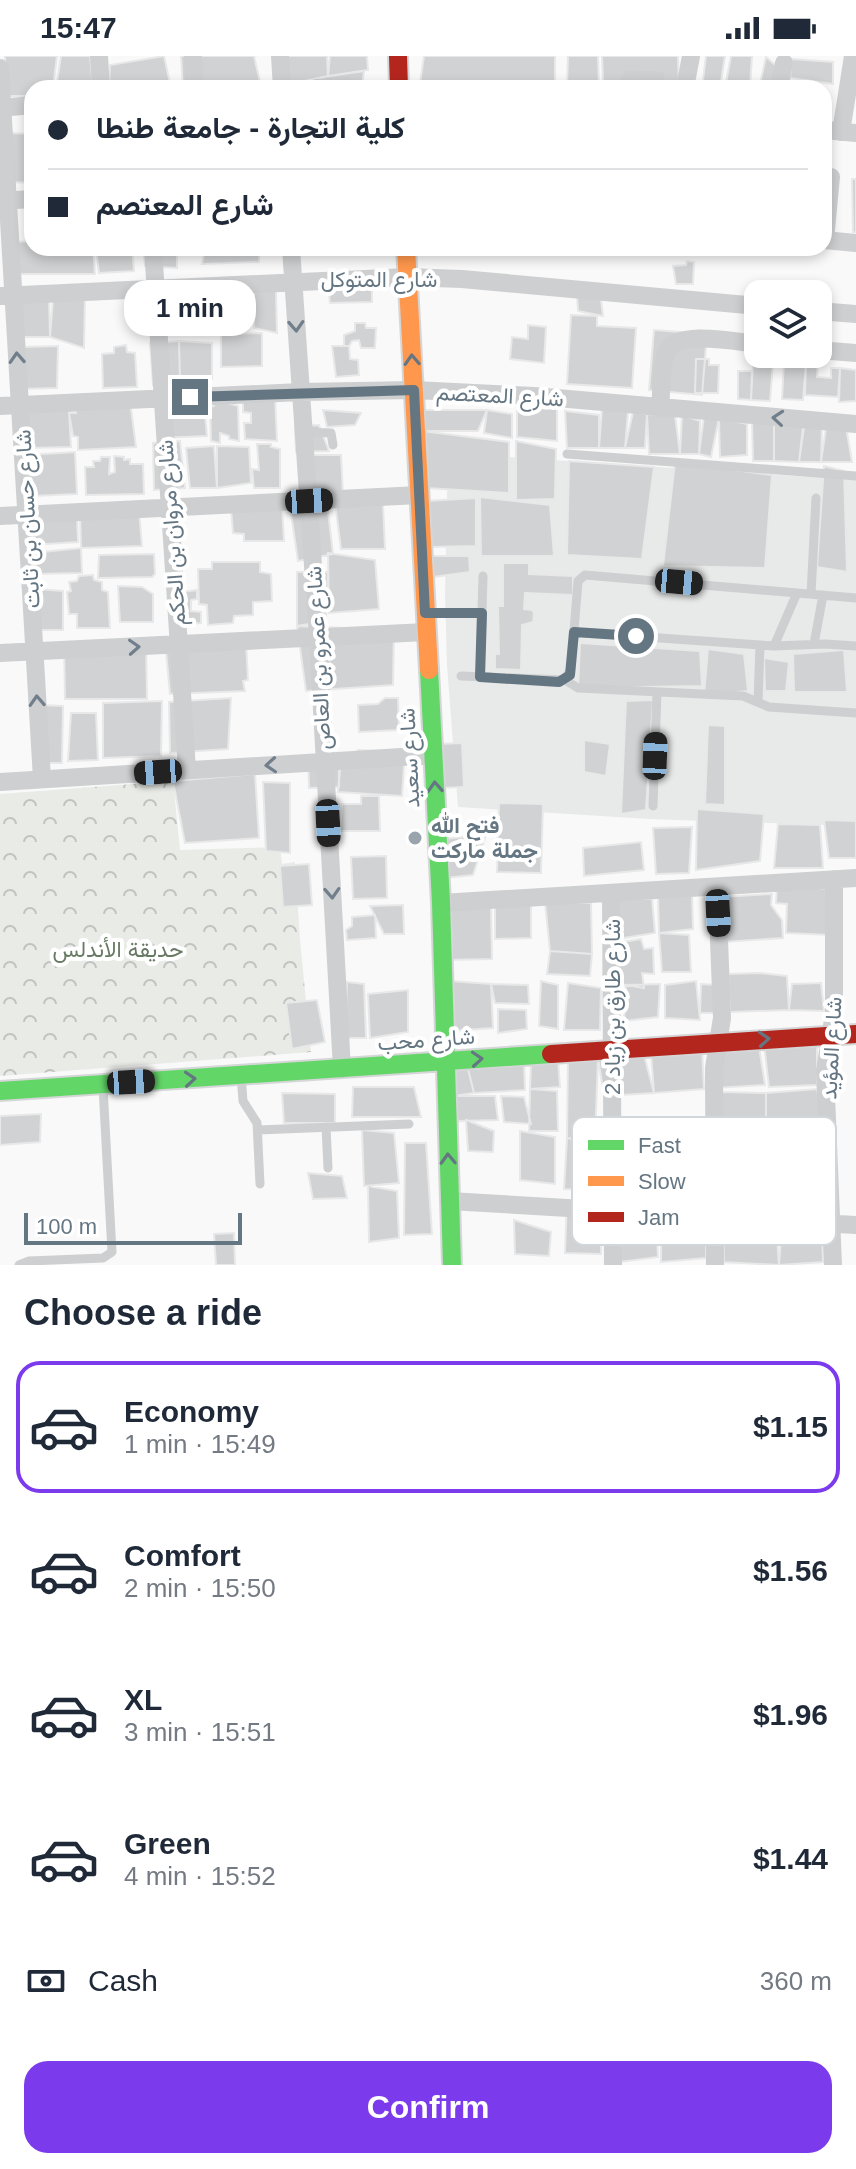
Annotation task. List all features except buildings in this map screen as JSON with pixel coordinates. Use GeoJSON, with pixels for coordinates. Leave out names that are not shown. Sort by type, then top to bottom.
{"type":"FeatureCollection","features":[{"type":"Feature","properties":{"kind":"street"},"geometry":{"type":"LineString","coordinates":[[99,56],[100,80]]}},
{"type":"Feature","properties":{"kind":"street"},"geometry":{"type":"LineString","coordinates":[[193,56],[194,80]]}},
{"type":"Feature","properties":{"kind":"street"},"geometry":{"type":"LineString","coordinates":[[280,56],[282,80]]}},
{"type":"Feature","properties":{"kind":"street"},"geometry":{"type":"LineString","coordinates":[[398,56],[399,80]]}},
{"type":"Feature","properties":{"kind":"street"},"geometry":{"type":"LineString","coordinates":[[686,80],[691,56]]}},
{"type":"Feature","properties":{"kind":"street"},"geometry":{"type":"LineString","coordinates":[[840,132],[853,56]]}},
{"type":"Feature","properties":{"kind":"street"},"geometry":{"type":"LineString","coordinates":[[781,80],[784,63]]}},
{"type":"Feature","properties":{"kind":"street","name":"شارع حسان بن ثابت"},"geometry":{"type":"LineString","coordinates":[[0,68],[7,295],[20,405],[42,779]]}},
{"type":"Feature","properties":{"kind":"street"},"geometry":{"type":"LineString","coordinates":[[1,108],[24,106]]}},
{"type":"Feature","properties":{"kind":"street"},"geometry":{"type":"LineString","coordinates":[[4,201],[24,200]]}},
{"type":"Feature","properties":{"kind":"street"},"geometry":{"type":"LineString","coordinates":[[832,241],[856,243]]}},
{"type":"Feature","properties":{"kind":"street","name":"شارع مروان بن الحكم"},"geometry":{"type":"LineString","coordinates":[[153,256],[187,770]]}},
{"type":"Feature","properties":{"kind":"street","name":"شارع عمرو بن العاص"},"geometry":{"type":"LineString","coordinates":[[292,256],[318,638],[342,1069]]}},
{"type":"Feature","properties":{"kind":"street","name":"شارع سعيد"},"geometry":{"type":"LineString","coordinates":[[406,256],[441,903],[452,1265]]}},
{"type":"Feature","properties":{"kind":"street","name":"شارع المتوكل"},"geometry":{"type":"LineString","coordinates":[[7,295],[407,277],[462,279],[744,305]]}},
{"type":"Feature","properties":{"kind":"street"},"geometry":{"type":"LineString","coordinates":[[832,312],[856,314]]}},
{"type":"Feature","properties":{"kind":"street"},"geometry":{"type":"LineString","coordinates":[[660,408],[666,354],[676,341],[689,338],[744,343]]}},
{"type":"Feature","properties":{"kind":"street"},"geometry":{"type":"LineString","coordinates":[[832,351],[856,353]]}},
{"type":"Feature","properties":{"kind":"street","name":"شارع المعتصم"},"geometry":{"type":"LineString","coordinates":[[0,406],[300,392],[414,390],[521,395],[856,424]]}},
{"type":"Feature","properties":{"kind":"street"},"geometry":{"type":"LineString","coordinates":[[0,516],[419,495]]}},
{"type":"Feature","properties":{"kind":"street"},"geometry":{"type":"LineString","coordinates":[[0,653],[426,632]]}},
{"type":"Feature","properties":{"kind":"street"},"geometry":{"type":"LineString","coordinates":[[0,782],[433,755]]}},
{"type":"Feature","properties":{"kind":"street"},"geometry":{"type":"LineString","coordinates":[[441,903],[856,878]]}},
{"type":"Feature","properties":{"kind":"street","name":"شارع المؤيد"},"geometry":{"type":"LineString","coordinates":[[827,1117],[825,1071],[834,1013],[834,879]]}},
{"type":"Feature","properties":{"kind":"street"},"geometry":{"type":"LineString","coordinates":[[714,1117],[714,1068],[722,1018],[717,887]]}},
{"type":"Feature","properties":{"kind":"street","name":"شارع طارق بن زياد 2"},"geometry":{"type":"LineString","coordinates":[[611,893],[612,1117]]}},
{"type":"Feature","properties":{"kind":"street","name":"شارع محب"},"geometry":{"type":"LineString","coordinates":[[0,1091],[856,1034]]}},
{"type":"Feature","properties":{"kind":"street"},"geometry":{"type":"LineString","coordinates":[[449,1201],[572,1208]]}},
{"type":"Feature","properties":{"kind":"street"},"geometry":{"type":"LineString","coordinates":[[836,1223],[856,1225]]}},
{"type":"Feature","properties":{"kind":"street","name":"شارع المؤيد"},"geometry":{"type":"LineString","coordinates":[[832,1245],[833,1265]]}},
{"type":"Feature","properties":{"kind":"lane"},"geometry":{"type":"LineString","coordinates":[[624,80],[628,75],[660,76]]}},
{"type":"Feature","properties":{"kind":"lane"},"geometry":{"type":"LineString","coordinates":[[303,432],[331,433],[333,445]]}},
{"type":"Feature","properties":{"kind":"lane"},"geometry":{"type":"LineString","coordinates":[[567,454],[856,476]]}},
{"type":"Feature","properties":{"kind":"lane"},"geometry":{"type":"LineString","coordinates":[[811,594],[816,498]]}},
{"type":"Feature","properties":{"kind":"lane"},"geometry":{"type":"LineString","coordinates":[[461,676],[565,680],[571,668],[578,581],[585,575],[856,598]]}},
{"type":"Feature","properties":{"kind":"lane"},"geometry":{"type":"LineString","coordinates":[[480,677],[483,576]]}},
{"type":"Feature","properties":{"kind":"lane"},"geometry":{"type":"LineString","coordinates":[[774,646],[797,593]]}},
{"type":"Feature","properties":{"kind":"lane"},"geometry":{"type":"LineString","coordinates":[[814,644],[823,595]]}},
{"type":"Feature","properties":{"kind":"lane"},"geometry":{"type":"LineString","coordinates":[[425,613],[482,613]]}},
{"type":"Feature","properties":{"kind":"lane"},"geometry":{"type":"LineString","coordinates":[[574,632],[774,646],[856,646]]}},
{"type":"Feature","properties":{"kind":"lane"},"geometry":{"type":"LineString","coordinates":[[758,702],[760,645]]}},
{"type":"Feature","properties":{"kind":"lane"},"geometry":{"type":"LineString","coordinates":[[565,680],[578,688],[743,696],[775,707],[856,713]]}},
{"type":"Feature","properties":{"kind":"lane"},"geometry":{"type":"LineString","coordinates":[[653,806],[657,692]]}},
{"type":"Feature","properties":{"kind":"lane"},"geometry":{"type":"LineString","coordinates":[[241,1075],[243,1101],[255,1116],[258,1130],[260,1184]]}},
{"type":"Feature","properties":{"kind":"lane"},"geometry":{"type":"LineString","coordinates":[[19,1265],[24,1262],[103,1258],[112,1252],[103,1084]]}},
{"type":"Feature","properties":{"kind":"lane"},"geometry":{"type":"LineString","coordinates":[[258,1130],[409,1124]]}},
{"type":"Feature","properties":{"kind":"lane"},"geometry":{"type":"LineString","coordinates":[[326,1127],[328,1168]]}},
{"type":"Feature","properties":{"kind":"shaded area"},"geometry":{"type":"Polygon","coordinates":[[[448,453],[856,480],[856,826],[649,819],[458,807],[447,665],[448,453]]]}},
{"type":"Feature","properties":{"kind":"green space","name":"حديقة الأندلس"},"geometry":{"type":"Polygon","coordinates":[[[173,781],[180,850],[280,847],[282,864],[295,862],[311,1052],[0,1076],[0,794],[173,781]]]}},
{"type":"Feature","properties":{"kind":"traffic: fast"},"geometry":{"type":"LineString","coordinates":[[429,670],[441,903],[452,1265]]}},
{"type":"Feature","properties":{"kind":"traffic: fast"},"geometry":{"type":"LineString","coordinates":[[0,1091],[551,1054]]}},
{"type":"Feature","properties":{"kind":"traffic: slow"},"geometry":{"type":"LineString","coordinates":[[406,256],[429,670]]}},
{"type":"Feature","properties":{"kind":"traffic: jam"},"geometry":{"type":"LineString","coordinates":[[398,56],[399,80]]}},
{"type":"Feature","properties":{"kind":"traffic: jam"},"geometry":{"type":"LineString","coordinates":[[551,1054],[856,1034]]}},
{"type":"Feature","properties":{"kind":"place","name":"فتح الله جملة ماركت"},"geometry":{"type":"Point","coordinates":[415,838]}},
{"type":"Feature","properties":{"kind":"route"},"geometry":{"type":"LineString","coordinates":[[190,397],[414,390],[425,613],[482,613],[480,677],[559,682],[570,675],[574,632],[636,636]]}}]}
